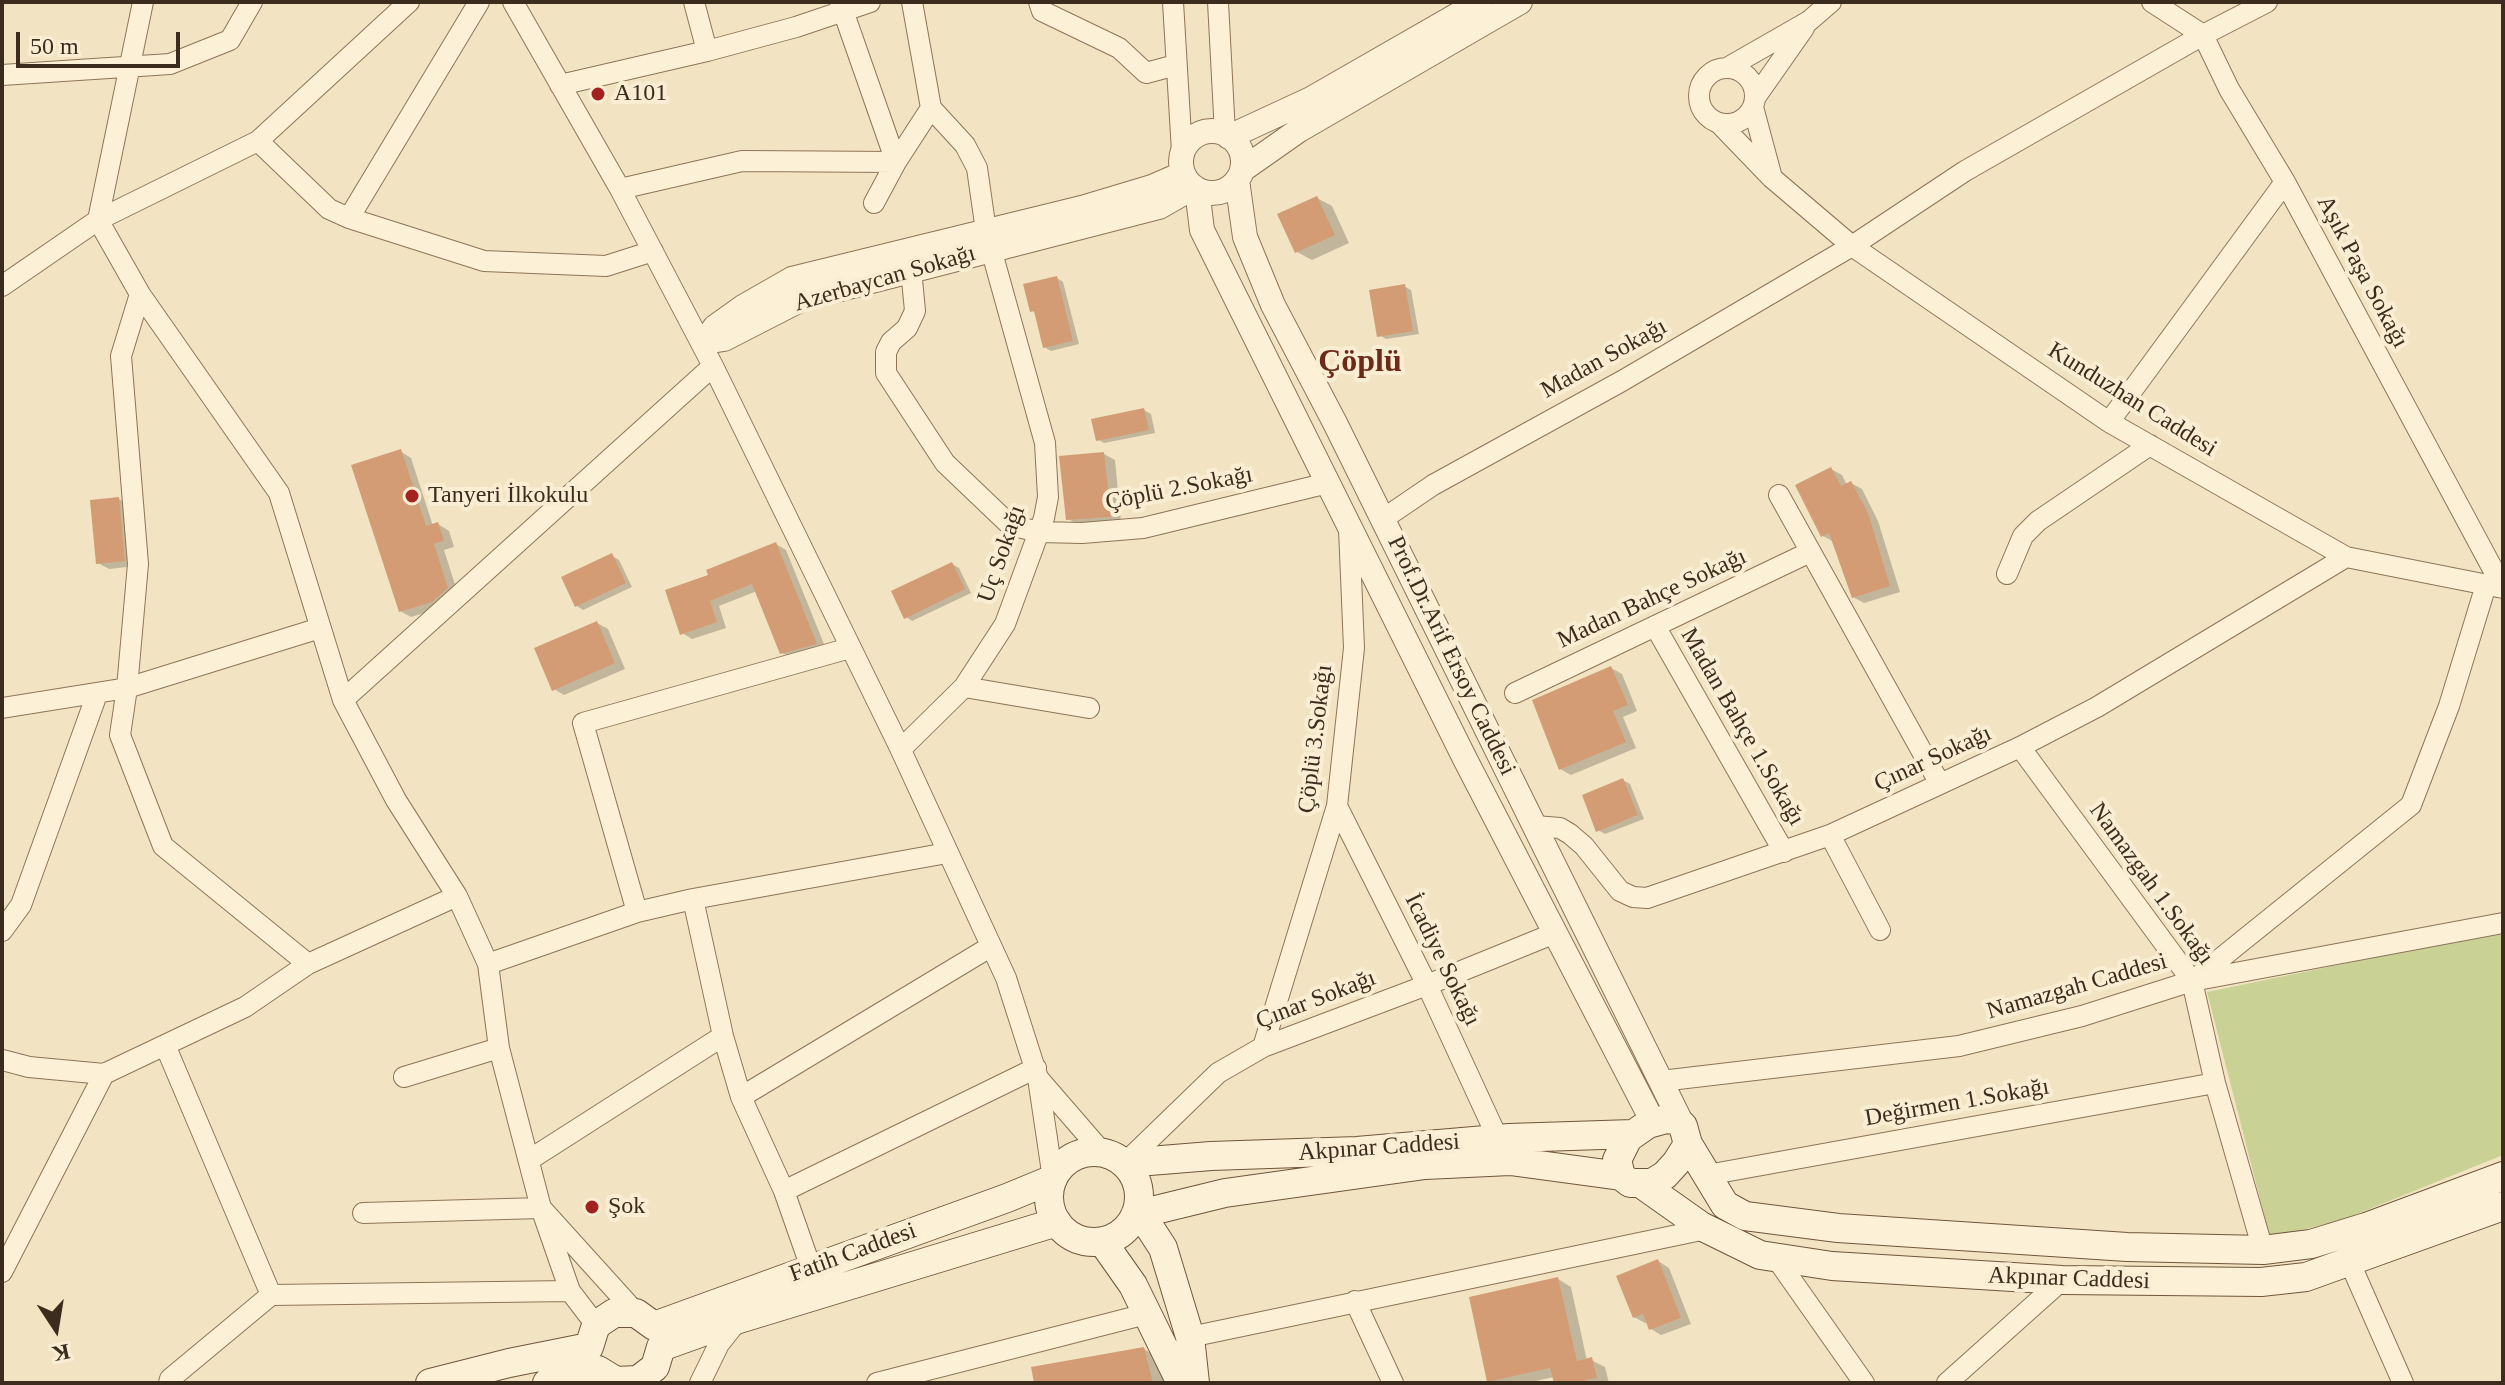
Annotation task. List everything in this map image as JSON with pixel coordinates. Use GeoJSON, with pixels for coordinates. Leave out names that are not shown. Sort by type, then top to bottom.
{"type":"FeatureCollection","features":[{"type":"Feature","properties":{"kind":"main road"},"geometry":{"type":"LineString","coordinates":[[1666,1119],[1676,1120],[1685,1135],[1684,1153],[1665,1175],[1652,1183],[1632,1181],[1617,1160],[1621,1149],[1643,1128],[1666,1119]]}},
{"type":"Feature","properties":{"kind":"main road","name":"Akpınar Caddesi"},"geometry":{"type":"LineString","coordinates":[[1114,1158],[1357,1151],[1643,1128]]}},
{"type":"Feature","properties":{"kind":"main road","name":"Akpınar Caddesi"},"geometry":{"type":"LineString","coordinates":[[1685,1135],[1725,1205],[1745,1216],[1777,1222],[2127,1247],[2263,1250],[2311,1244],[2503,1176]]}},
{"type":"Feature","properties":{"kind":"main road"},"geometry":{"type":"LineString","coordinates":[[1087,1152],[1114,1158],[1137,1180],[1140,1195],[1135,1215],[1121,1234],[1102,1241],[1078,1239],[1057,1222],[1050,1207],[1049,1193],[1053,1179],[1060,1166],[1087,1152]]}},
{"type":"Feature","properties":{"kind":"main road","name":"Akpınar Caddesi"},"geometry":{"type":"LineString","coordinates":[[1135,1215],[1225,1193],[1425,1165],[1510,1161],[1632,1181],[1706,1229],[1760,1255],[1776,1258],[1832,1266],[2062,1280],[2261,1282],[2306,1277],[2503,1206]]}},
{"type":"Feature","properties":{"kind":"main road","name":"Fatih Caddesi"},"geometry":{"type":"LineString","coordinates":[[595,1347],[616,1381],[638,1380],[654,1347],[811,1268],[1053,1179]]}},
{"type":"Feature","properties":{"kind":"main road"},"geometry":{"type":"LineString","coordinates":[[1135,1215],[1150,1228],[1163,1248],[1190,1337],[1195,1383]]}},
{"type":"Feature","properties":{"kind":"main road","name":"Fatih Caddesi"},"geometry":{"type":"LineString","coordinates":[[654,1347],[1057,1222]]}},
{"type":"Feature","properties":{"kind":"main road"},"geometry":{"type":"LineString","coordinates":[[1102,1241],[1133,1285],[1181,1383]]}},
{"type":"Feature","properties":{"kind":"main road","name":"Fatih Caddesi"},"geometry":{"type":"LineString","coordinates":[[547,1383],[595,1347],[614,1313],[654,1347]]}},
{"type":"Feature","properties":{"kind":"main road","name":"Fatih Caddesi"},"geometry":{"type":"LineString","coordinates":[[430,1383],[509,1363],[595,1347]]}},
{"type":"Feature","properties":{"kind":"street"},"geometry":{"type":"LineString","coordinates":[[143,2],[98,220],[140,294],[279,493],[343,700],[396,800],[457,896],[488,964],[499,1048],[541,1208],[570,1291],[595,1347]]}},
{"type":"Feature","properties":{"kind":"street"},"geometry":{"type":"LineString","coordinates":[[2,75],[170,64],[230,40],[252,2]]}},
{"type":"Feature","properties":{"kind":"street"},"geometry":{"type":"LineString","coordinates":[[2,286],[98,220],[258,141],[409,2]]}},
{"type":"Feature","properties":{"kind":"street"},"geometry":{"type":"LineString","coordinates":[[349,218],[479,2]]}},
{"type":"Feature","properties":{"kind":"street"},"geometry":{"type":"LineString","coordinates":[[513,2],[620,189],[713,366],[901,749],[1006,978],[1037,1073],[1053,1179]]}},
{"type":"Feature","properties":{"kind":"street"},"geometry":{"type":"LineString","coordinates":[[694,2],[707,51]]}},
{"type":"Feature","properties":{"kind":"street"},"geometry":{"type":"LineString","coordinates":[[560,85],[707,51],[796,27],[841,7],[870,2]]}},
{"type":"Feature","properties":{"kind":"street"},"geometry":{"type":"LineString","coordinates":[[874,203],[931,108],[912,2]]}},
{"type":"Feature","properties":{"kind":"street"},"geometry":{"type":"LineString","coordinates":[[1039,2],[1042,11],[1119,48],[1146,73],[1176,65]]}},
{"type":"Feature","properties":{"kind":"street","name":"Prof.Dr.Arif Ersoy Caddesi"},"geometry":{"type":"LineString","coordinates":[[1173,2],[1176,65],[1188,176],[1202,230],[1555,933],[1643,1128]]}},
{"type":"Feature","properties":{"kind":"street"},"geometry":{"type":"LineString","coordinates":[[1218,2],[1227,135],[1243,156],[1239,175]]}},
{"type":"Feature","properties":{"kind":"street"},"geometry":{"type":"LineString","coordinates":[[1480,2],[1311,99],[1227,135],[1205,131],[1195,135],[1188,176],[1217,193],[1226,190],[1239,175],[1299,130],[1520,2]]}},
{"type":"Feature","properties":{"kind":"street"},"geometry":{"type":"LineString","coordinates":[[1809,21],[1741,120],[1732,124],[1719,123],[1706,116],[1701,108],[1700,89],[1710,74],[1727,68],[1809,21],[1831,2]]}},
{"type":"Feature","properties":{"kind":"street"},"geometry":{"type":"LineString","coordinates":[[2152,2],[2203,35]]}},
{"type":"Feature","properties":{"kind":"street","name":"Madan Sokağı"},"geometry":{"type":"LineString","coordinates":[[1383,519],[1445,478],[1622,381],[1852,246],[1965,171],[2203,35],[2267,2]]}},
{"type":"Feature","properties":{"kind":"street"},"geometry":{"type":"LineString","coordinates":[[841,7],[896,162]]}},
{"type":"Feature","properties":{"kind":"street","name":"Aşık Paşa Sokağı"},"geometry":{"type":"LineString","coordinates":[[2203,35],[2229,89],[2285,182],[2497,587]]}},
{"type":"Feature","properties":{"kind":"street"},"geometry":{"type":"LineString","coordinates":[[1727,68],[1743,74],[1750,81],[1772,178]]}},
{"type":"Feature","properties":{"kind":"street","name":"Uç Sokağı"},"geometry":{"type":"LineString","coordinates":[[901,749],[964,687],[1005,624],[1022,571],[1039,532],[1048,497],[1045,443],[988,240],[977,168],[965,145],[931,108]]}},
{"type":"Feature","properties":{"kind":"street","name":"Kunduzhan Caddesi"},"geometry":{"type":"LineString","coordinates":[[1719,123],[1772,178],[1852,246],[2109,422],[2346,557],[2497,587]]}},
{"type":"Feature","properties":{"kind":"street"},"geometry":{"type":"LineString","coordinates":[[258,141],[329,209],[484,261],[606,266],[653,251]]}},
{"type":"Feature","properties":{"kind":"street"},"geometry":{"type":"LineString","coordinates":[[620,189],[742,161],[896,162]]}},
{"type":"Feature","properties":{"kind":"street","name":"Prof.Dr.Arif Ersoy Caddesi"},"geometry":{"type":"LineString","coordinates":[[1239,175],[1245,237],[1273,305],[1383,519],[1685,1135]]}},
{"type":"Feature","properties":{"kind":"street","name":"Azerbaycan Sokağı"},"geometry":{"type":"LineString","coordinates":[[988,240],[792,279],[715,327],[704,342],[724,339],[802,299],[911,269],[988,240],[1188,176]]}},
{"type":"Feature","properties":{"kind":"street"},"geometry":{"type":"LineString","coordinates":[[2109,422],[2285,182]]}},
{"type":"Feature","properties":{"kind":"street","name":"Çöplü 2.Sokağı"},"geometry":{"type":"LineString","coordinates":[[911,269],[915,311],[907,328],[891,342],[886,352],[886,373],[945,463],[1010,525],[1039,532],[1082,533],[1143,528],[1328,483]]}},
{"type":"Feature","properties":{"kind":"street"},"geometry":{"type":"LineString","coordinates":[[140,294],[121,356],[138,564],[120,735],[163,846],[308,964]]}},
{"type":"Feature","properties":{"kind":"street"},"geometry":{"type":"LineString","coordinates":[[343,700],[713,366]]}},
{"type":"Feature","properties":{"kind":"street"},"geometry":{"type":"LineString","coordinates":[[2007,574],[2023,536],[2038,521],[2150,445]]}},
{"type":"Feature","properties":{"kind":"street"},"geometry":{"type":"LineString","coordinates":[[1779,495],[1940,784]]}},
{"type":"Feature","properties":{"kind":"street","name":"Çöplü 3.Sokağı"},"geometry":{"type":"LineString","coordinates":[[1263,1047],[1337,806],[1354,648],[1348,525]]}},
{"type":"Feature","properties":{"kind":"street","name":"Madan Bahçe Sokağı"},"geometry":{"type":"LineString","coordinates":[[1515,693],[1810,552]]}},
{"type":"Feature","properties":{"kind":"street","name":"Çınar Sokağı"},"geometry":{"type":"LineString","coordinates":[[1535,826],[1560,828],[1570,834],[1584,846],[1620,891],[1633,897],[1647,898],[1830,835],[2020,747],[2097,707],[2346,557]]}},
{"type":"Feature","properties":{"kind":"street"},"geometry":{"type":"LineString","coordinates":[[2192,981],[2411,805],[2497,587]]}},
{"type":"Feature","properties":{"kind":"street","name":"Madan Bahçe 1.Sokağı"},"geometry":{"type":"LineString","coordinates":[[1655,626],[1784,852]]}},
{"type":"Feature","properties":{"kind":"street"},"geometry":{"type":"LineString","coordinates":[[2,708],[127,688],[320,628]]}},
{"type":"Feature","properties":{"kind":"street"},"geometry":{"type":"LineString","coordinates":[[637,912],[583,723],[850,648]]}},
{"type":"Feature","properties":{"kind":"street"},"geometry":{"type":"LineString","coordinates":[[964,687],[1089,708]]}},
{"type":"Feature","properties":{"kind":"street"},"geometry":{"type":"LineString","coordinates":[[2,931],[21,905],[97,694]]}},
{"type":"Feature","properties":{"kind":"street","name":"Namazgah 1.Sokağı"},"geometry":{"type":"LineString","coordinates":[[2020,747],[2192,981],[2215,1083],[2263,1250]]}},
{"type":"Feature","properties":{"kind":"street","name":"İcadiye Sokağı"},"geometry":{"type":"LineString","coordinates":[[1337,806],[1427,985],[1498,1139]]}},
{"type":"Feature","properties":{"kind":"street"},"geometry":{"type":"LineString","coordinates":[[1830,835],[1880,930]]}},
{"type":"Feature","properties":{"kind":"street"},"geometry":{"type":"LineString","coordinates":[[488,964],[637,912],[947,853]]}},
{"type":"Feature","properties":{"kind":"street"},"geometry":{"type":"LineString","coordinates":[[2,1060],[29,1067],[104,1074],[245,1007],[308,964],[457,896]]}},
{"type":"Feature","properties":{"kind":"street"},"geometry":{"type":"LineString","coordinates":[[693,899],[723,1036],[741,1097],[784,1191],[811,1268]]}},
{"type":"Feature","properties":{"kind":"street","name":"Namazgah Caddesi"},"geometry":{"type":"LineString","coordinates":[[1661,1081],[1959,1046],[2082,1016],[2192,981],[2503,923]]}},
{"type":"Feature","properties":{"kind":"street","name":"Çınar Sokağı"},"geometry":{"type":"LineString","coordinates":[[1114,1158],[1218,1073],[1263,1047],[1555,933]]}},
{"type":"Feature","properties":{"kind":"street"},"geometry":{"type":"LineString","coordinates":[[741,1097],[990,947]]}},
{"type":"Feature","properties":{"kind":"street"},"geometry":{"type":"LineString","coordinates":[[529,1160],[723,1036]]}},
{"type":"Feature","properties":{"kind":"street"},"geometry":{"type":"LineString","coordinates":[[165,1045],[271,1295]]}},
{"type":"Feature","properties":{"kind":"street"},"geometry":{"type":"LineString","coordinates":[[404,1077],[499,1048]]}},
{"type":"Feature","properties":{"kind":"street"},"geometry":{"type":"LineString","coordinates":[[1037,1073],[1114,1158]]}},
{"type":"Feature","properties":{"kind":"street"},"geometry":{"type":"LineString","coordinates":[[784,1191],[1037,1073]]}},
{"type":"Feature","properties":{"kind":"street"},"geometry":{"type":"LineString","coordinates":[[2,1272],[104,1074]]}},
{"type":"Feature","properties":{"kind":"street","name":"Değirmen 1.Sokağı"},"geometry":{"type":"LineString","coordinates":[[1707,1175],[2215,1083]]}},
{"type":"Feature","properties":{"kind":"street"},"geometry":{"type":"LineString","coordinates":[[363,1213],[541,1208]]}},
{"type":"Feature","properties":{"kind":"street"},"geometry":{"type":"LineString","coordinates":[[541,1208],[654,1347]]}},
{"type":"Feature","properties":{"kind":"street"},"geometry":{"type":"LineString","coordinates":[[1190,1337],[1706,1229]]}},
{"type":"Feature","properties":{"kind":"street"},"geometry":{"type":"LineString","coordinates":[[1776,1258],[1864,1383]]}},
{"type":"Feature","properties":{"kind":"street"},"geometry":{"type":"LineString","coordinates":[[2350,1263],[2403,1383]]}},
{"type":"Feature","properties":{"kind":"street"},"geometry":{"type":"LineString","coordinates":[[1947,1383],[2062,1280]]}},
{"type":"Feature","properties":{"kind":"street"},"geometry":{"type":"LineString","coordinates":[[169,1383],[271,1295],[570,1291]]}},
{"type":"Feature","properties":{"kind":"street"},"geometry":{"type":"LineString","coordinates":[[1355,1301],[1393,1383]]}},
{"type":"Feature","properties":{"kind":"street"},"geometry":{"type":"LineString","coordinates":[[877,1383],[1146,1314]]}},
{"type":"Feature","properties":{"kind":"street"},"geometry":{"type":"LineString","coordinates":[[700,1383],[719,1344],[739,1319]]}},
{"type":"Feature","properties":{"kind":"green space"},"geometry":{"type":"Polygon","coordinates":[[[2503,931],[2503,1155],[2342,1220],[2270,1238],[2207,992],[2503,931]]]}},
{"type":"Feature","properties":{"kind":"building"},"geometry":{"type":"Polygon","coordinates":[[[1317,196],[1335,235],[1295,253],[1277,214],[1317,196]]]}},
{"type":"Feature","properties":{"kind":"building"},"geometry":{"type":"Polygon","coordinates":[[[1057,276],[1073,341],[1043,348],[1034,311],[1030,312],[1023,284],[1057,276]]]}},
{"type":"Feature","properties":{"kind":"building"},"geometry":{"type":"Polygon","coordinates":[[[1405,284],[1413,331],[1377,337],[1369,290],[1405,284]]]}},
{"type":"Feature","properties":{"kind":"building"},"geometry":{"type":"Polygon","coordinates":[[[1144,408],[1149,430],[1096,441],[1091,419],[1144,408]]]}},
{"type":"Feature","properties":{"kind":"building"},"geometry":{"type":"Polygon","coordinates":[[[401,449],[426,526],[438,522],[444,541],[434,544],[448,588],[432,602],[399,612],[351,465],[401,449]]]}},
{"type":"Feature","properties":{"kind":"building"},"geometry":{"type":"Polygon","coordinates":[[[1104,452],[1111,517],[1066,520],[1059,456],[1104,452]]]}},
{"type":"Feature","properties":{"kind":"building"},"geometry":{"type":"Polygon","coordinates":[[[1831,467],[1841,486],[1851,481],[1868,513],[1890,586],[1852,598],[1829,533],[1821,537],[1795,485],[1831,467]]]}},
{"type":"Feature","properties":{"kind":"building"},"geometry":{"type":"Polygon","coordinates":[[[119,497],[125,561],[96,564],[90,500],[119,497]]]}},
{"type":"Feature","properties":{"kind":"building"},"geometry":{"type":"Polygon","coordinates":[[[776,542],[817,644],[780,654],[752,584],[710,601],[717,622],[680,635],[665,590],[708,575],[706,570],[776,542]]]}},
{"type":"Feature","properties":{"kind":"building"},"geometry":{"type":"Polygon","coordinates":[[[612,553],[626,583],[575,607],[561,577],[612,553]]]}},
{"type":"Feature","properties":{"kind":"building"},"geometry":{"type":"Polygon","coordinates":[[[952,562],[965,589],[904,619],[891,591],[952,562]]]}},
{"type":"Feature","properties":{"kind":"building"},"geometry":{"type":"Polygon","coordinates":[[[597,621],[615,663],[552,691],[534,648],[597,621]]]}},
{"type":"Feature","properties":{"kind":"building"},"geometry":{"type":"Polygon","coordinates":[[[1611,666],[1628,705],[1613,711],[1626,742],[1559,770],[1532,700],[1611,666]]]}},
{"type":"Feature","properties":{"kind":"building"},"geometry":{"type":"Polygon","coordinates":[[[1623,778],[1638,815],[1596,832],[1582,795],[1623,778]]]}},
{"type":"Feature","properties":{"kind":"building"},"geometry":{"type":"Polygon","coordinates":[[[1658,1259],[1681,1318],[1649,1330],[1643,1314],[1633,1318],[1616,1276],[1658,1259]]]}},
{"type":"Feature","properties":{"kind":"building"},"geometry":{"type":"Polygon","coordinates":[[[1558,1277],[1577,1361],[1592,1357],[1597,1378],[1585,1380],[1586,1383],[1554,1383],[1550,1368],[1487,1382],[1469,1297],[1558,1277]]]}},
{"type":"Feature","properties":{"kind":"building"},"geometry":{"type":"Polygon","coordinates":[[[1144,1347],[1153,1383],[1034,1383],[1031,1367],[1144,1347]]]}},
{"type":"Feature","properties":{"kind":"place","name":"A101"},"geometry":{"type":"Point","coordinates":[598,94]}},
{"type":"Feature","properties":{"kind":"place","name":"Tanyeri İlkokulu"},"geometry":{"type":"Point","coordinates":[412,496]}},
{"type":"Feature","properties":{"kind":"place","name":"Şok"},"geometry":{"type":"Point","coordinates":[592,1207]}},
{"type":"Feature","properties":{"kind":"district","name":"Çöplü"},"geometry":{"type":"Point","coordinates":[1360,363]}}]}
